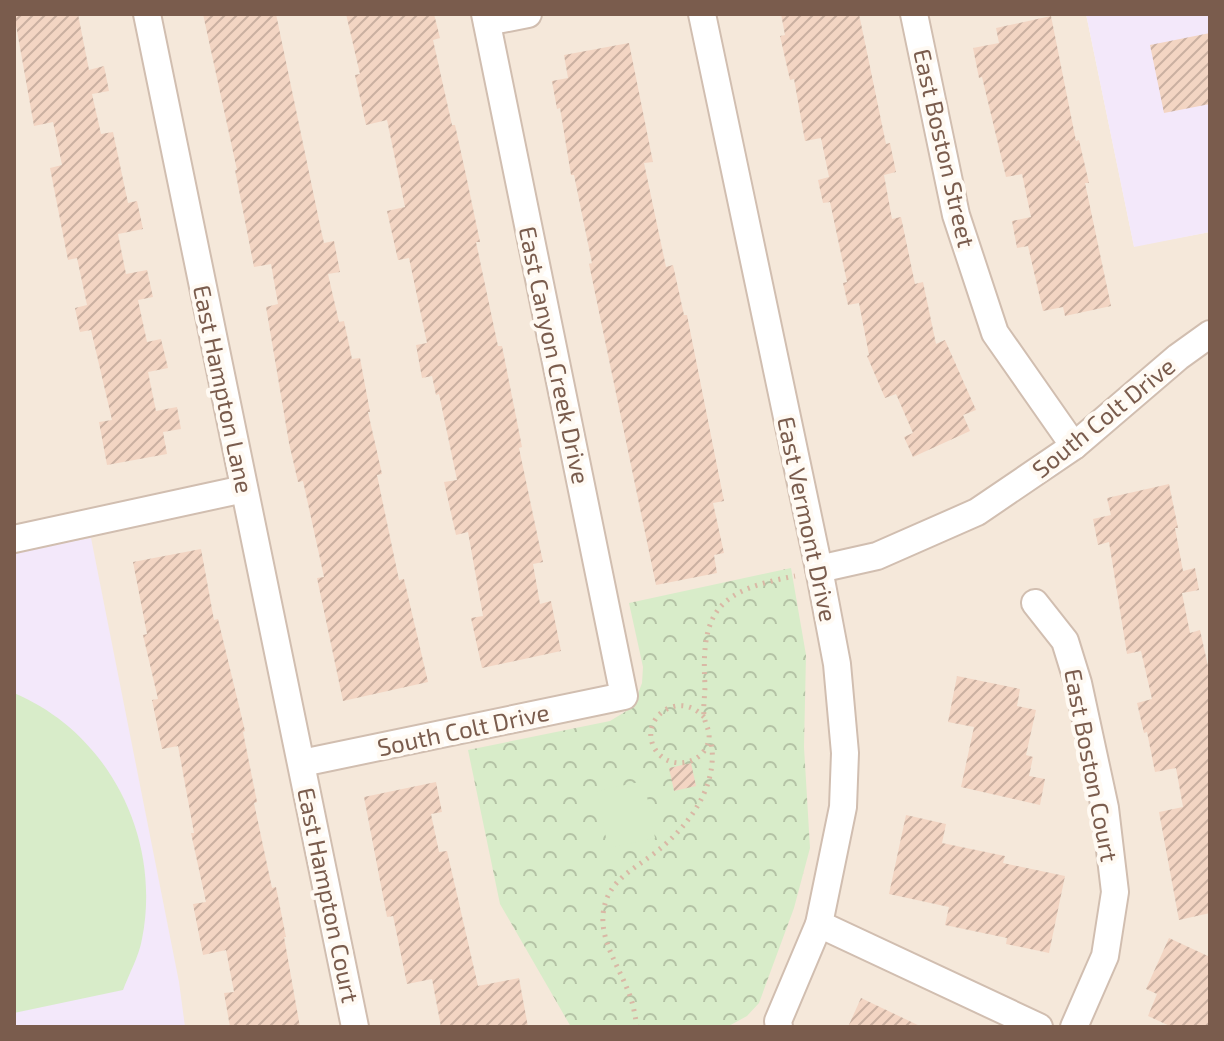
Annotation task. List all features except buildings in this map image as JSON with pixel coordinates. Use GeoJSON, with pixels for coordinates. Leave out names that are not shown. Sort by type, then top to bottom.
{"type":"FeatureCollection","features":[{"type":"Feature","properties":{"kind":"street","name":"East Hampton Lane"},"geometry":{"type":"LineString","coordinates":[[147,14],[302,763]]}},
{"type":"Feature","properties":{"kind":"street"},"geometry":{"type":"LineString","coordinates":[[486,18],[528,14]]}},
{"type":"Feature","properties":{"kind":"street","name":"East Vermont Drive"},"geometry":{"type":"LineString","coordinates":[[702,14],[807,573],[837,664],[845,753],[843,807],[819,924],[774,1025]]}},
{"type":"Feature","properties":{"kind":"street","name":"East Boston Street"},"geometry":{"type":"LineString","coordinates":[[914,14],[956,215],[995,333],[1074,446]]}},
{"type":"Feature","properties":{"kind":"street","name":"East Canyon Creek Drive"},"geometry":{"type":"LineString","coordinates":[[486,18],[624,696]]}},
{"type":"Feature","properties":{"kind":"street","name":"South Colt Drive"},"geometry":{"type":"LineString","coordinates":[[807,573],[877,556],[977,512],[1074,446],[1178,357],[1210,334]]}},
{"type":"Feature","properties":{"kind":"street"},"geometry":{"type":"LineString","coordinates":[[14,539],[244,489]]}},
{"type":"Feature","properties":{"kind":"street","name":"East Boston Court"},"geometry":{"type":"LineString","coordinates":[[1035,603],[1065,641],[1078,683],[1105,808],[1115,892],[1105,956],[1074,1027]]}},
{"type":"Feature","properties":{"kind":"street","name":"South Colt Drive"},"geometry":{"type":"LineString","coordinates":[[302,763],[624,696]]}},
{"type":"Feature","properties":{"kind":"street","name":"East Hampton Court"},"geometry":{"type":"LineString","coordinates":[[302,763],[355,1027]]}},
{"type":"Feature","properties":{"kind":"street"},"geometry":{"type":"LineString","coordinates":[[819,924],[1039,1027]]}},
{"type":"Feature","properties":{"kind":"path"},"geometry":{"type":"LineString","coordinates":[[637,1027],[630,994],[605,935],[605,904],[616,881],[674,837],[695,810],[712,774],[714,757],[704,717],[704,651],[708,629],[715,614],[726,600],[742,589],[807,573]]}},
{"type":"Feature","properties":{"kind":"path"},"geometry":{"type":"LineString","coordinates":[[704,717],[682,705],[665,710],[654,724],[653,744],[666,759],[684,763],[702,754],[710,736]]}},
{"type":"Feature","properties":{"kind":"shaded area"},"geometry":{"type":"Polygon","coordinates":[[[14,14],[1086,14],[1134,246],[1210,232],[1210,1027],[14,1027],[14,14]]]}},
{"type":"Feature","properties":{"kind":"shaded area"},"geometry":{"type":"Polygon","coordinates":[[[1086,14],[1210,14],[1210,232],[1134,247],[1086,14]]]}},
{"type":"Feature","properties":{"kind":"shaded area"},"geometry":{"type":"Polygon","coordinates":[[[91,538],[179,982],[185,1027],[14,1027],[14,552],[91,538]]]}},
{"type":"Feature","properties":{"kind":"green space"},"geometry":{"type":"Polygon","coordinates":[[[791,568],[806,655],[804,747],[810,848],[794,908],[759,1003],[747,1016],[727,1027],[571,1027],[500,904],[468,750],[610,721],[633,707],[642,683],[643,667],[629,603],[791,568]]]}},
{"type":"Feature","properties":{"kind":"green space"},"geometry":{"type":"Polygon","coordinates":[[[14,693],[48,711],[77,734],[102,762],[121,793],[135,827],[144,864],[146,901],[141,945],[123,990],[14,1013],[14,693]]]}},
{"type":"Feature","properties":{"kind":"green space"},"geometry":{"type":"Polygon","coordinates":[[[644,781],[655,838],[608,848],[597,791],[644,781]]]}}]}
